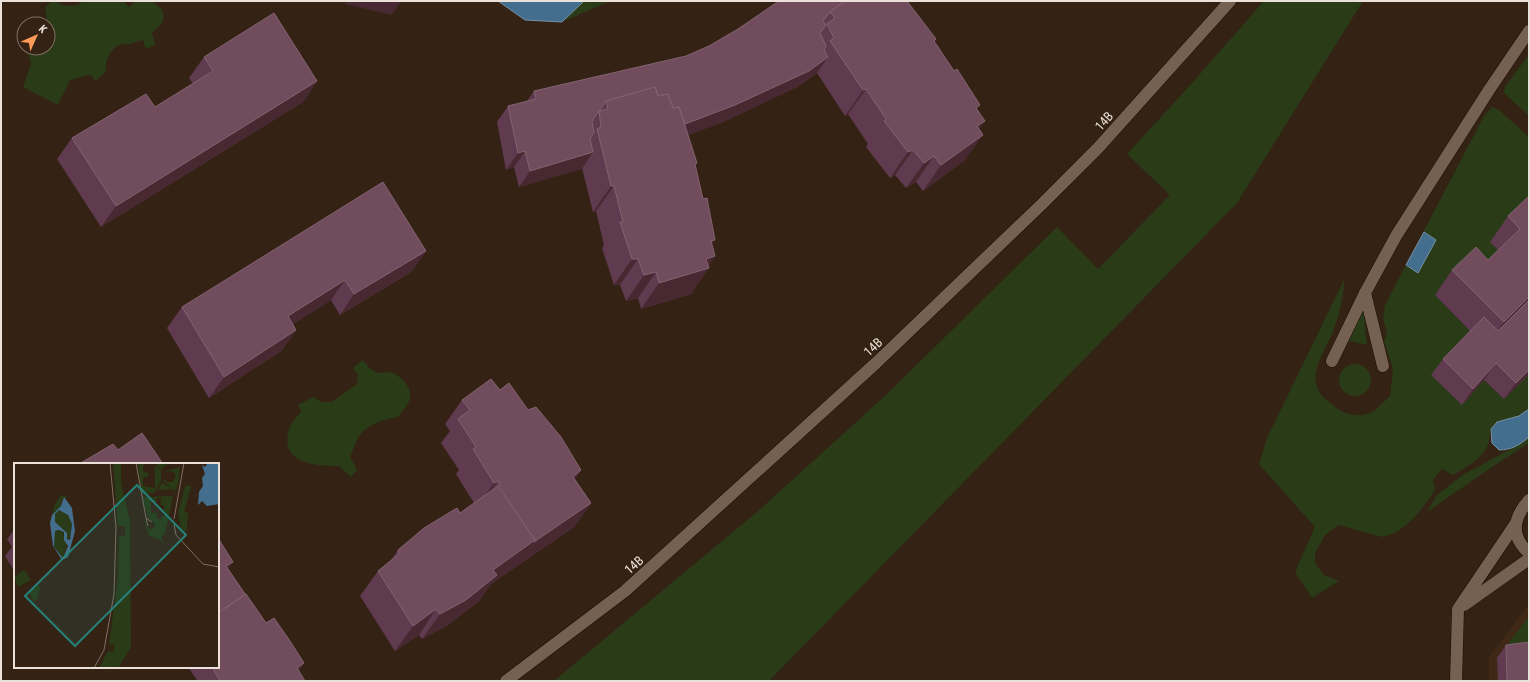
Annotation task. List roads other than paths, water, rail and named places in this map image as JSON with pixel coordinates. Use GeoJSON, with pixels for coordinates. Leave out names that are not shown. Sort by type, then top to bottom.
{"type":"FeatureCollection","features":[{"type":"Feature","properties":{"kind":"street","name":"14B"},"geometry":{"type":"LineString","coordinates":[[506,681],[625,591],[876,363],[1042,205],[1098,148],[1230,1]]}},
{"type":"Feature","properties":{"kind":"street"},"geometry":{"type":"LineString","coordinates":[[1332,361],[1365,293],[1396,236],[1489,90],[1529,31]]}},
{"type":"Feature","properties":{"kind":"street"},"geometry":{"type":"LineString","coordinates":[[1365,293],[1383,366]]}},
{"type":"Feature","properties":{"kind":"street"},"geometry":{"type":"LineString","coordinates":[[1529,500],[1518,515],[1516,523],[1517,536],[1523,548],[1529,553]]}},
{"type":"Feature","properties":{"kind":"street"},"geometry":{"type":"LineString","coordinates":[[1456,681],[1458,609],[1516,523]]}},
{"type":"Feature","properties":{"kind":"street"},"geometry":{"type":"LineString","coordinates":[[1458,609],[1529,559]]}},
{"type":"Feature","properties":{"kind":"water"},"geometry":{"type":"Polygon","coordinates":[[[498,1],[584,1],[562,22],[525,20],[498,1]]]}},
{"type":"Feature","properties":{"kind":"water"},"geometry":{"type":"Polygon","coordinates":[[[1424,232],[1436,240],[1418,273],[1406,265],[1424,232]]]}},
{"type":"Feature","properties":{"kind":"water"},"geometry":{"type":"Polygon","coordinates":[[[1529,409],[1529,437],[1515,446],[1499,450],[1492,443],[1491,429],[1497,422],[1519,416],[1529,409]]]}}]}
